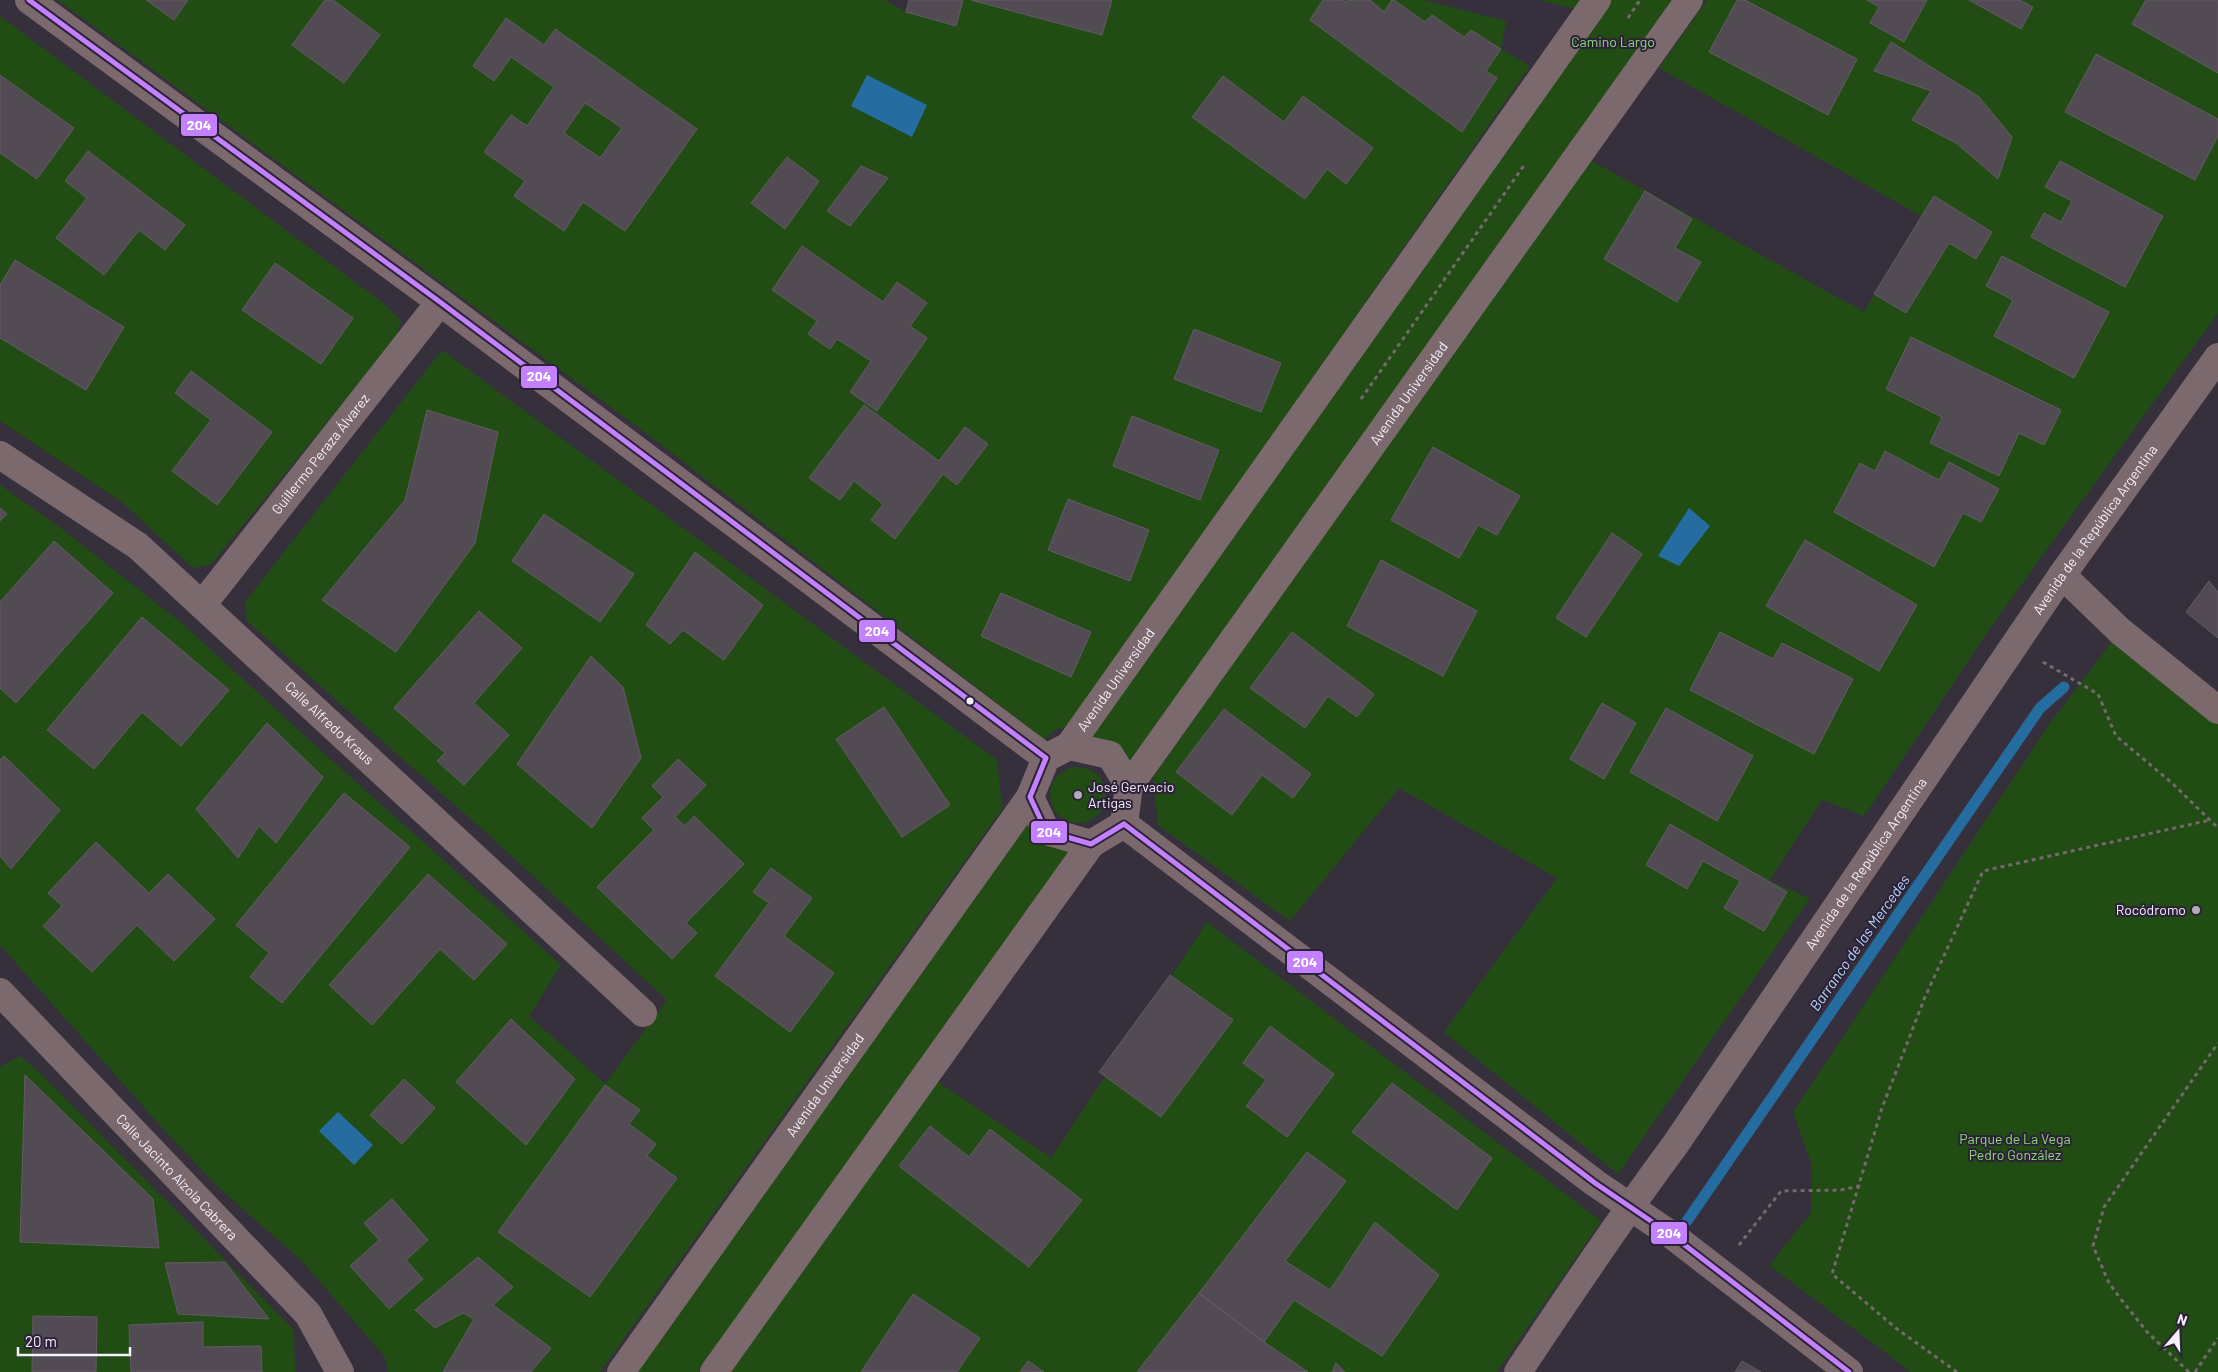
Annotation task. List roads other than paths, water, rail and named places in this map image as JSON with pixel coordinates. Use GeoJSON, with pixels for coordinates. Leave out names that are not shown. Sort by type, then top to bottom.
{"type":"FeatureCollection","features":[{"type":"Feature","properties":{"kind":"street"},"geometry":{"type":"LineString","coordinates":[[29,0],[1057,752],[1110,755],[1129,786],[1124,824]]}},
{"type":"Feature","properties":{"kind":"street","name":"Avenida Universidad"},"geometry":{"type":"LineString","coordinates":[[1057,752],[1597,0]]}},
{"type":"Feature","properties":{"kind":"street","name":"Avenida Universidad"},"geometry":{"type":"LineString","coordinates":[[1129,786],[1689,0]]}},
{"type":"Feature","properties":{"kind":"street","name":"Guillermo Peraza Álvarez"},"geometry":{"type":"LineString","coordinates":[[202,605],[440,302]]}},
{"type":"Feature","properties":{"kind":"street","name":"Avenida de la República Argentina"},"geometry":{"type":"LineString","coordinates":[[1518,1372],[1629,1206],[1675,1145],[2062,575],[2218,357]]}},
{"type":"Feature","properties":{"kind":"street","name":"Calle Alfredo Kraus"},"geometry":{"type":"LineString","coordinates":[[0,455],[138,546],[642,1014]]}},
{"type":"Feature","properties":{"kind":"street"},"geometry":{"type":"LineString","coordinates":[[2062,575],[2120,631],[2218,710]]}},
{"type":"Feature","properties":{"kind":"street"},"geometry":{"type":"LineString","coordinates":[[1057,752],[1030,797],[1046,832],[1091,844]]}},
{"type":"Feature","properties":{"kind":"street","name":"Avenida Universidad"},"geometry":{"type":"LineString","coordinates":[[621,1372],[1030,797]]}},
{"type":"Feature","properties":{"kind":"street"},"geometry":{"type":"LineString","coordinates":[[1124,824],[1595,1183],[1673,1236],[1849,1372]]}},
{"type":"Feature","properties":{"kind":"street"},"geometry":{"type":"LineString","coordinates":[[714,1372],[1091,844],[1124,824]]}},
{"type":"Feature","properties":{"kind":"street","name":"Calle Jacinto Alzola Cabrera"},"geometry":{"type":"LineString","coordinates":[[0,992],[308,1314],[340,1372]]}},
{"type":"Feature","properties":{"kind":"water"},"geometry":{"type":"Polygon","coordinates":[[[867,75],[927,105],[912,137],[851,106],[867,75]]]}},
{"type":"Feature","properties":{"kind":"water"},"geometry":{"type":"Polygon","coordinates":[[[1689,508],[1710,526],[1679,566],[1658,556],[1689,508]]]}},
{"type":"Feature","properties":{"kind":"water"},"geometry":{"type":"Polygon","coordinates":[[[338,1112],[373,1145],[354,1165],[319,1131],[338,1112]]]}},
{"type":"Feature","properties":{"kind":"waterway","name":"Barranco de las Mercedes"},"geometry":{"type":"LineString","coordinates":[[1687,1221],[2040,708],[2064,687]]}},
{"type":"Feature","properties":{"kind":"place","name":"José Gervacio Artigas"},"geometry":{"type":"Point","coordinates":[1078,795]}},
{"type":"Feature","properties":{"kind":"place","name":"Rocódromo"},"geometry":{"type":"Point","coordinates":[2196,910]}},
{"type":"Feature","properties":{"kind":"park label","name":"Camino Largo"},"geometry":{"type":"Point","coordinates":[1613,42]}},
{"type":"Feature","properties":{"kind":"park label","name":"Parque de La Vega Pedro González"},"geometry":{"type":"Point","coordinates":[2015,1148]}}]}
